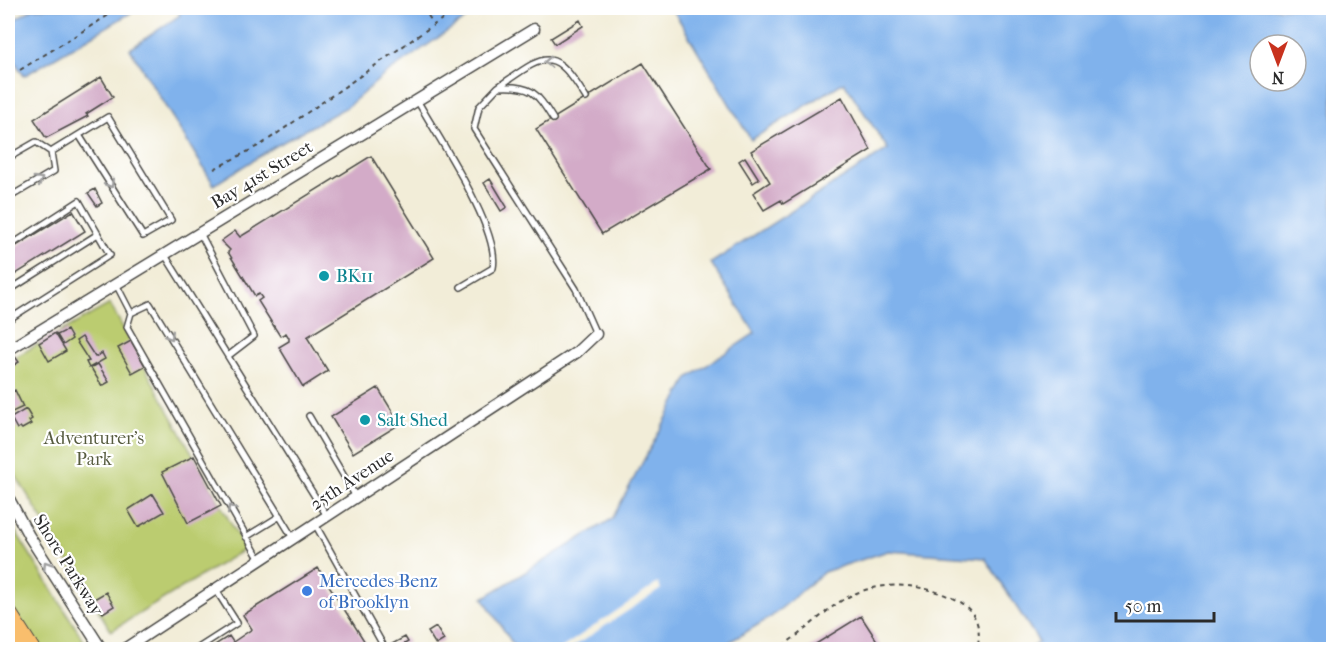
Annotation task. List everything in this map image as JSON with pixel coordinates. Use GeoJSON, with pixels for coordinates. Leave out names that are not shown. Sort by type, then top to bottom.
{"type":"FeatureCollection","features":[{"type":"Feature","properties":{"kind":"highway"},"geometry":{"type":"LineString","coordinates":[[8,617],[29,650]]}},
{"type":"Feature","properties":{"kind":"street","name":"Bay 41st Street"},"geometry":{"type":"LineString","coordinates":[[8,350],[534,29]]}},
{"type":"Feature","properties":{"kind":"street","name":"25th Avenue"},"geometry":{"type":"LineString","coordinates":[[123,650],[577,352],[596,334]]}},
{"type":"Feature","properties":{"kind":"street","name":"Shore Parkway"},"geometry":{"type":"LineString","coordinates":[[8,497],[29,536],[102,650]]}},
{"type":"Feature","properties":{"kind":"lane"},"geometry":{"type":"LineString","coordinates":[[586,99],[570,71],[560,62],[552,60],[529,66],[498,87],[479,107],[474,129],[576,289],[596,334]]}},
{"type":"Feature","properties":{"kind":"lane"},"geometry":{"type":"LineString","coordinates":[[498,87],[518,87],[536,92],[553,119]]}},
{"type":"Feature","properties":{"kind":"lane"},"geometry":{"type":"LineString","coordinates":[[417,100],[484,221],[495,258],[493,268],[461,287]]}},
{"type":"Feature","properties":{"kind":"lane"},"geometry":{"type":"LineString","coordinates":[[51,152],[108,117],[171,220],[143,236],[79,135]]}},
{"type":"Feature","properties":{"kind":"lane"},"geometry":{"type":"LineString","coordinates":[[8,158],[36,142],[51,152],[54,171],[8,198]]}},
{"type":"Feature","properties":{"kind":"lane"},"geometry":{"type":"LineString","coordinates":[[8,247],[80,201],[110,255],[8,320]]}},
{"type":"Feature","properties":{"kind":"lane"},"geometry":{"type":"LineString","coordinates":[[200,233],[254,336],[228,356]]}},
{"type":"Feature","properties":{"kind":"lane"},"geometry":{"type":"LineString","coordinates":[[8,291],[98,234]]}},
{"type":"Feature","properties":{"kind":"lane"},"geometry":{"type":"LineString","coordinates":[[165,254],[327,516]]}},
{"type":"Feature","properties":{"kind":"lane"},"geometry":{"type":"LineString","coordinates":[[116,284],[131,313],[127,327],[260,560]]}},
{"type":"Feature","properties":{"kind":"lane"},"geometry":{"type":"LineString","coordinates":[[131,313],[150,304],[293,538]]}},
{"type":"Feature","properties":{"kind":"lane"},"geometry":{"type":"LineString","coordinates":[[309,416],[357,497]]}},
{"type":"Feature","properties":{"kind":"lane"},"geometry":{"type":"LineString","coordinates":[[246,537],[280,516]]}},
{"type":"Feature","properties":{"kind":"lane"},"geometry":{"type":"LineString","coordinates":[[315,524],[383,645],[382,650]]}},
{"type":"Feature","properties":{"kind":"lane"},"geometry":{"type":"LineString","coordinates":[[195,650],[237,623],[215,590]]}},
{"type":"Feature","properties":{"kind":"path"},"geometry":{"type":"LineString","coordinates":[[20,70],[120,8]]}},
{"type":"Feature","properties":{"kind":"path"},"geometry":{"type":"LineString","coordinates":[[423,8],[433,24]]}},
{"type":"Feature","properties":{"kind":"path"},"geometry":{"type":"LineString","coordinates":[[214,169],[262,144],[458,8]]}},
{"type":"Feature","properties":{"kind":"path"},"geometry":{"type":"LineString","coordinates":[[774,650],[802,634],[842,601],[868,590],[897,584],[940,593],[969,607],[978,623],[980,637],[977,650]]}},
{"type":"Feature","properties":{"kind":"green space","name":"Adventurer’s Park"},"geometry":{"type":"Polygon","coordinates":[[[110,304],[245,549],[111,631],[8,463],[8,361],[110,304]]]}},
{"type":"Feature","properties":{"kind":"green space"},"geometry":{"type":"Polygon","coordinates":[[[8,519],[89,649],[8,649],[8,519]]]}},
{"type":"Feature","properties":{"kind":"water"},"geometry":{"type":"Polygon","coordinates":[[[34,8],[139,8],[24,76],[8,51],[8,23],[34,8]]]}},
{"type":"Feature","properties":{"kind":"water"},"geometry":{"type":"Polygon","coordinates":[[[177,8],[481,8],[383,76],[347,107],[274,147],[214,185],[130,49],[180,15],[177,8]]]}},
{"type":"Feature","properties":{"kind":"water"},"geometry":{"type":"Polygon","coordinates":[[[672,8],[1333,8],[1333,649],[1030,649],[1039,642],[985,558],[888,551],[824,572],[771,617],[718,649],[516,649],[483,598],[612,519],[688,378],[755,333],[711,263],[888,149],[844,82],[751,140],[672,8]]]}},
{"type":"Feature","properties":{"kind":"pier"},"geometry":{"type":"Polygon","coordinates":[[[658,583],[661,589],[570,649],[560,649],[658,583]]]}},
{"type":"Feature","properties":{"kind":"building"},"geometry":{"type":"Polygon","coordinates":[[[580,20],[583,26],[555,44],[551,38],[580,20]]]}},
{"type":"Feature","properties":{"kind":"building"},"geometry":{"type":"Polygon","coordinates":[[[643,63],[711,169],[602,234],[536,129],[643,63]]]}},
{"type":"Feature","properties":{"kind":"building"},"geometry":{"type":"Polygon","coordinates":[[[101,77],[113,97],[86,114],[88,116],[46,138],[34,119],[101,77]]]}},
{"type":"Feature","properties":{"kind":"building"},"geometry":{"type":"Polygon","coordinates":[[[842,97],[871,150],[783,204],[781,200],[764,210],[753,193],[770,182],[751,151],[842,97]]]}},
{"type":"Feature","properties":{"kind":"building","name":"BK11"},"geometry":{"type":"Polygon","coordinates":[[[371,156],[434,258],[307,337],[328,371],[303,387],[279,347],[289,341],[289,338],[286,333],[280,336],[258,301],[262,298],[259,294],[255,296],[228,252],[230,250],[221,241],[235,231],[240,237],[371,156]]]}},
{"type":"Feature","properties":{"kind":"building"},"geometry":{"type":"Polygon","coordinates":[[[745,157],[759,179],[753,183],[739,161],[745,157]]]}},
{"type":"Feature","properties":{"kind":"building"},"geometry":{"type":"Polygon","coordinates":[[[490,179],[507,207],[501,211],[484,183],[490,179]]]}},
{"type":"Feature","properties":{"kind":"building"},"geometry":{"type":"Polygon","coordinates":[[[95,189],[102,203],[97,206],[88,193],[95,189]]]}},
{"type":"Feature","properties":{"kind":"building"},"geometry":{"type":"Polygon","coordinates":[[[73,211],[85,231],[8,279],[8,251],[73,211]]]}},
{"type":"Feature","properties":{"kind":"building"},"geometry":{"type":"Polygon","coordinates":[[[67,330],[72,339],[63,345],[57,335],[67,330]]]}},
{"type":"Feature","properties":{"kind":"building"},"geometry":{"type":"Polygon","coordinates":[[[55,333],[66,351],[49,361],[39,343],[55,333]]]}},
{"type":"Feature","properties":{"kind":"building"},"geometry":{"type":"Polygon","coordinates":[[[82,337],[95,357],[102,353],[105,359],[89,368],[86,362],[89,361],[76,341],[82,337]]]}},
{"type":"Feature","properties":{"kind":"building"},"geometry":{"type":"Polygon","coordinates":[[[131,341],[145,366],[132,373],[118,348],[131,341]]]}},
{"type":"Feature","properties":{"kind":"building"},"geometry":{"type":"Polygon","coordinates":[[[13,354],[19,362],[8,369],[8,357],[13,354]]]}},
{"type":"Feature","properties":{"kind":"building"},"geometry":{"type":"Polygon","coordinates":[[[98,364],[109,382],[102,386],[91,368],[98,364]]]}},
{"type":"Feature","properties":{"kind":"building","name":"Salt Shed"},"geometry":{"type":"Polygon","coordinates":[[[378,388],[400,424],[353,453],[331,417],[378,388]]]}},
{"type":"Feature","properties":{"kind":"building"},"geometry":{"type":"Polygon","coordinates":[[[15,390],[23,407],[10,413],[8,394],[15,390]]]}},
{"type":"Feature","properties":{"kind":"building"},"geometry":{"type":"Polygon","coordinates":[[[26,409],[32,419],[29,421],[31,424],[17,429],[11,418],[26,409]]]}},
{"type":"Feature","properties":{"kind":"building"},"geometry":{"type":"Polygon","coordinates":[[[194,456],[221,506],[188,523],[162,472],[194,456]]]}},
{"type":"Feature","properties":{"kind":"building"},"geometry":{"type":"Polygon","coordinates":[[[153,494],[164,512],[138,527],[128,510],[153,494]]]}},
{"type":"Feature","properties":{"kind":"building","name":"Mercedes-Benz of Brooklyn"},"geometry":{"type":"Polygon","coordinates":[[[318,568],[370,650],[207,650],[229,636],[233,642],[252,629],[243,615],[318,568]]]}},
{"type":"Feature","properties":{"kind":"building"},"geometry":{"type":"Polygon","coordinates":[[[106,592],[114,606],[103,613],[94,599],[106,592]]]}},
{"type":"Feature","properties":{"kind":"building"},"geometry":{"type":"Polygon","coordinates":[[[861,616],[883,650],[806,650],[861,616]]]}},
{"type":"Feature","properties":{"kind":"building"},"geometry":{"type":"Polygon","coordinates":[[[436,627],[444,640],[436,645],[428,632],[436,627]]]}},
{"type":"Feature","properties":{"kind":"building"},"geometry":{"type":"Polygon","coordinates":[[[405,637],[408,642],[396,649],[392,644],[405,637]]]}},
{"type":"Feature","properties":{"kind":"place","name":"BK11"},"geometry":{"type":"Point","coordinates":[324,276]}},
{"type":"Feature","properties":{"kind":"place","name":"Salt Shed"},"geometry":{"type":"Point","coordinates":[365,420]}},
{"type":"Feature","properties":{"kind":"place","name":"Mercedes-Benz of Brooklyn"},"geometry":{"type":"Point","coordinates":[307,591]}}]}
